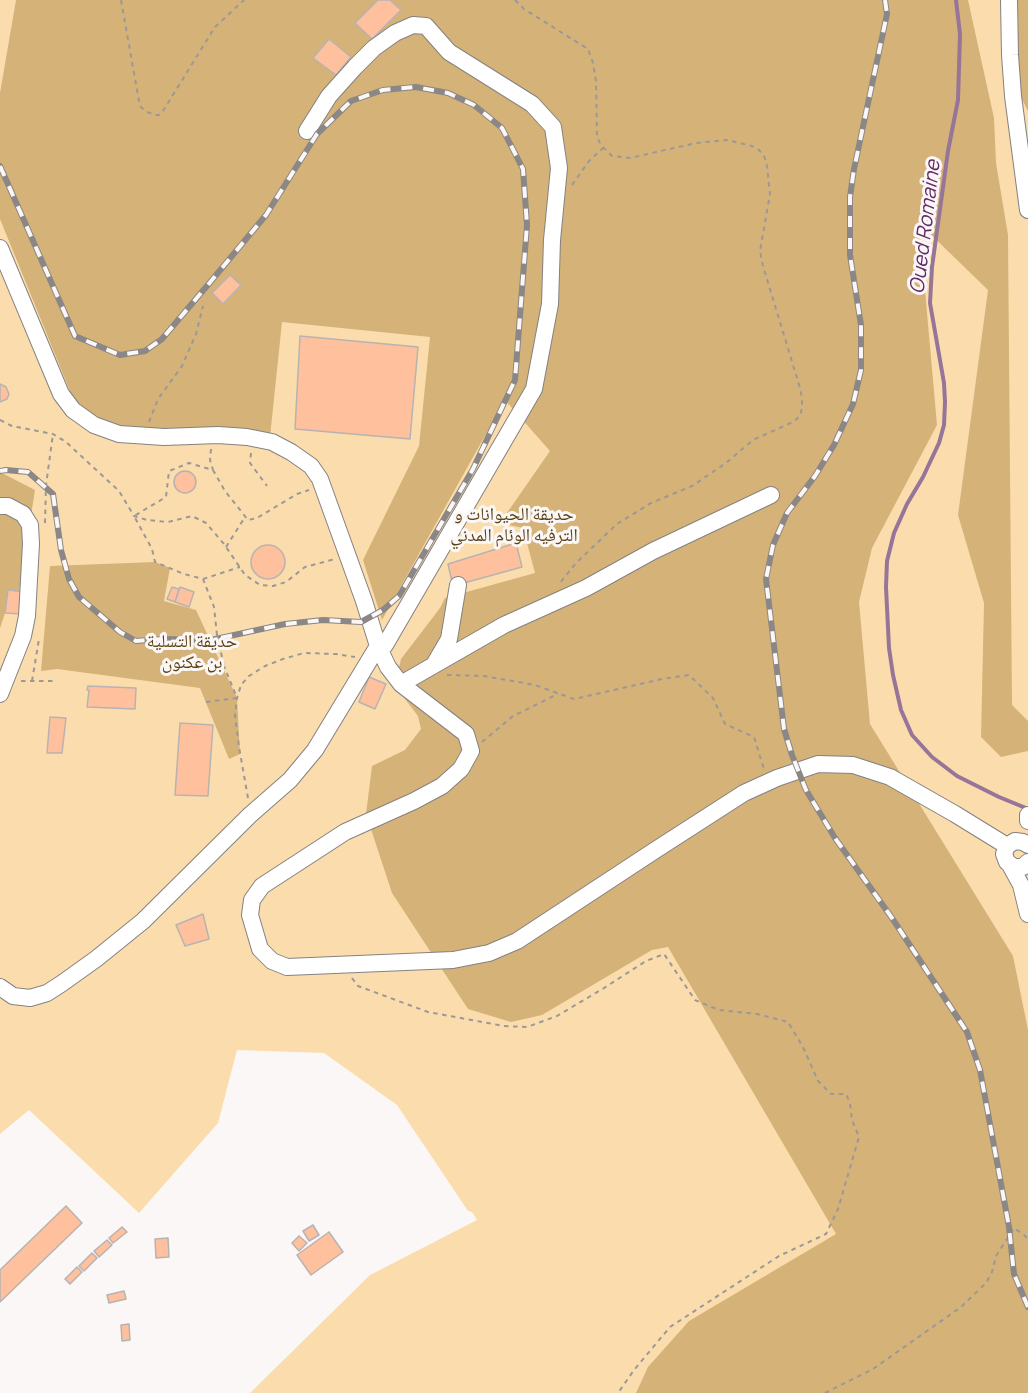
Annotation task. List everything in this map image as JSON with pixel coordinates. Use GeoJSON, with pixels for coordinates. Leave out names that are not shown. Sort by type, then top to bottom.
{"type":"FeatureCollection","features":[{"type":"Feature","properties":{"kind":"lane"},"geometry":{"type":"LineString","coordinates":[[1009,0],[1012,96],[1023,137],[1028,210]]}},
{"type":"Feature","properties":{"kind":"lane"},"geometry":{"type":"LineString","coordinates":[[0,987],[14,996],[34,991],[47,993],[61,984],[143,921],[250,815],[290,780],[315,750],[379,648],[385,645],[534,389],[550,304],[552,240],[559,168],[553,127],[532,104],[449,52],[426,26],[413,25],[394,33],[374,48],[355,67],[330,96],[307,131]]}},
{"type":"Feature","properties":{"kind":"lane"},"geometry":{"type":"LineString","coordinates":[[0,248],[61,394],[73,410],[94,425],[119,434],[143,436],[212,435],[251,438],[272,442],[311,466],[324,488],[379,648],[388,667],[400,684],[466,734],[471,751],[461,770],[442,786],[345,832],[262,886],[252,900],[250,915],[260,949],[272,961],[288,967],[453,960],[489,953],[517,941],[744,793],[767,782],[818,764],[853,765],[890,777],[1007,846]]}},
{"type":"Feature","properties":{"kind":"lane"},"geometry":{"type":"LineString","coordinates":[[400,684],[504,625],[586,588],[653,551],[771,495]]}},
{"type":"Feature","properties":{"kind":"lane"},"geometry":{"type":"LineString","coordinates":[[0,506],[8,506],[23,514],[30,525],[31,544],[23,636],[2,688]]}},
{"type":"Feature","properties":{"kind":"lane"},"geometry":{"type":"LineString","coordinates":[[435,664],[449,639],[458,585]]}},
{"type":"Feature","properties":{"kind":"lane"},"geometry":{"type":"LineString","coordinates":[[1028,846],[1018,840],[1007,846],[1004,854],[1021,885],[1028,914]]}},
{"type":"Feature","properties":{"kind":"lane"},"geometry":{"type":"LineString","coordinates":[[1010,865],[1023,867],[1028,862]]}},
{"type":"Feature","properties":{"kind":"path"},"geometry":{"type":"LineString","coordinates":[[121,0],[138,101],[145,111],[155,115],[164,111],[215,27],[244,0]]}},
{"type":"Feature","properties":{"kind":"path"},"geometry":{"type":"LineString","coordinates":[[515,0],[524,9],[588,49],[596,81],[597,137],[603,148],[612,156],[630,158],[696,143],[727,140],[752,146],[764,156],[770,194],[760,251],[800,388],[802,408],[800,416],[793,422],[755,439],[726,463],[692,486],[651,503],[616,524],[571,570],[546,605]]}},
{"type":"Feature","properties":{"kind":"path"},"geometry":{"type":"LineString","coordinates":[[569,190],[589,161],[603,148]]}},
{"type":"Feature","properties":{"kind":"path"},"geometry":{"type":"LineString","coordinates":[[143,436],[158,399],[182,366],[196,334],[203,306]]}},
{"type":"Feature","properties":{"kind":"path"},"geometry":{"type":"LineString","coordinates":[[0,420],[12,426],[53,434],[66,442],[119,491],[152,549],[154,562],[203,579],[240,567]]}},
{"type":"Feature","properties":{"kind":"path"},"geometry":{"type":"LineString","coordinates":[[212,435],[210,460],[213,470],[225,491],[248,520],[257,518],[297,494],[324,488]]}},
{"type":"Feature","properties":{"kind":"path"},"geometry":{"type":"LineString","coordinates":[[251,438],[250,463],[267,486]]}},
{"type":"Feature","properties":{"kind":"path"},"geometry":{"type":"LineString","coordinates":[[134,516],[166,497],[169,471],[189,464],[213,470]]}},
{"type":"Feature","properties":{"kind":"path"},"geometry":{"type":"LineString","coordinates":[[134,516],[168,522],[192,516],[206,523],[245,575],[260,585],[273,586],[286,582],[305,567],[348,556]]}},
{"type":"Feature","properties":{"kind":"path"},"geometry":{"type":"LineString","coordinates":[[226,547],[245,517]]}},
{"type":"Feature","properties":{"kind":"path"},"geometry":{"type":"LineString","coordinates":[[203,579],[214,607],[224,666],[237,698]]}},
{"type":"Feature","properties":{"kind":"path"},"geometry":{"type":"LineString","coordinates":[[250,815],[236,715],[237,698],[241,685],[249,676],[283,658],[304,653],[362,656],[379,648]]}},
{"type":"Feature","properties":{"kind":"path"},"geometry":{"type":"LineString","coordinates":[[417,674],[484,676],[535,685],[574,699],[689,675],[713,698],[725,724],[754,737],[767,782]]}},
{"type":"Feature","properties":{"kind":"path"},"geometry":{"type":"LineString","coordinates":[[2,688],[54,681]]}},
{"type":"Feature","properties":{"kind":"path"},"geometry":{"type":"LineString","coordinates":[[471,751],[513,716],[558,694]]}},
{"type":"Feature","properties":{"kind":"path"},"geometry":{"type":"LineString","coordinates":[[206,702],[237,698]]}},
{"type":"Feature","properties":{"kind":"path"},"geometry":{"type":"LineString","coordinates":[[340,965],[358,986],[428,1012],[504,1026],[527,1027],[557,1016],[646,961],[664,954],[695,1000],[719,1010],[757,1014],[788,1022],[803,1047],[818,1081],[831,1094],[846,1094],[859,1137],[838,1209],[826,1234],[778,1257],[670,1327],[618,1393]]}},
{"type":"Feature","properties":{"kind":"path"},"geometry":{"type":"LineString","coordinates":[[825,1393],[873,1369],[961,1307],[986,1283],[992,1272],[996,1256],[1014,1228],[1028,1239]]}},
{"type":"Feature","properties":{"kind":"green space","name":"حديقة الحيوانات و الترفيه الوئام المدني"},"geometry":{"type":"Polygon","coordinates":[[[0,0],[1028,0],[1028,1393],[250,1393],[370,1275],[477,1220],[472,1212],[468,1211],[397,1105],[324,1053],[237,1050],[218,1123],[139,1213],[29,1110],[0,1134],[0,0]]]}},
{"type":"Feature","properties":{"kind":"green space","name":"حديقة الحيوانات و الترفيه الوئام المدني"},"geometry":{"type":"Polygon","coordinates":[[[16,0],[968,0],[994,118],[996,163],[1008,235],[1012,705],[1028,721],[1028,751],[1001,757],[981,737],[984,603],[958,515],[988,290],[919,223],[937,425],[872,548],[859,602],[870,724],[1013,956],[1028,1030],[1028,1393],[636,1393],[648,1367],[689,1321],[836,1234],[668,947],[652,950],[542,1015],[511,1022],[468,1009],[392,893],[366,814],[372,766],[405,750],[421,729],[418,716],[402,695],[397,676],[401,659],[445,598],[535,573],[523,528],[500,523],[550,451],[505,400],[382,620],[363,560],[419,446],[430,337],[282,322],[270,437],[113,425],[90,416],[76,406],[0,219],[0,93],[16,0]]]}},
{"type":"Feature","properties":{"kind":"green space"},"geometry":{"type":"Polygon","coordinates":[[[1015,0],[1028,0],[1028,111],[1018,91],[1015,0]]]}},
{"type":"Feature","properties":{"kind":"green space"},"geometry":{"type":"Polygon","coordinates":[[[0,472],[35,490],[19,592],[5,613],[0,628],[0,472]]]}},
{"type":"Feature","properties":{"kind":"green space","name":"حديقة التسلية بن عكنون"},"geometry":{"type":"Polygon","coordinates":[[[155,562],[170,568],[164,601],[196,610],[237,698],[240,754],[229,759],[200,688],[57,669],[41,671],[50,566],[155,562]]]}},
{"type":"Feature","properties":{"kind":"building"},"geometry":{"type":"Polygon","coordinates":[[[378,0],[390,0],[401,10],[372,39],[355,23],[378,0]]]}},
{"type":"Feature","properties":{"kind":"building"},"geometry":{"type":"Polygon","coordinates":[[[329,39],[351,57],[336,75],[313,58],[329,39]]]}},
{"type":"Feature","properties":{"kind":"building"},"geometry":{"type":"Polygon","coordinates":[[[230,275],[241,285],[223,304],[212,293],[230,275]]]}},
{"type":"Feature","properties":{"kind":"building"},"geometry":{"type":"Polygon","coordinates":[[[300,336],[418,347],[410,439],[295,429],[300,336]]]}},
{"type":"Feature","properties":{"kind":"building"},"geometry":{"type":"Polygon","coordinates":[[[0,384],[6,387],[9,394],[7,399],[0,402],[0,384]]]}},
{"type":"Feature","properties":{"kind":"building"},"geometry":{"type":"Polygon","coordinates":[[[185,471],[195,478],[196,482],[189,492],[185,493],[175,486],[174,482],[181,472],[185,471]]]}},
{"type":"Feature","properties":{"kind":"building"},"geometry":{"type":"Polygon","coordinates":[[[516,543],[522,567],[453,586],[448,564],[516,543]]]}},
{"type":"Feature","properties":{"kind":"building"},"geometry":{"type":"Polygon","coordinates":[[[268,545],[280,550],[285,562],[280,574],[268,579],[256,574],[251,562],[256,550],[268,545]]]}},
{"type":"Feature","properties":{"kind":"building"},"geometry":{"type":"Polygon","coordinates":[[[172,587],[179,589],[175,602],[167,599],[172,587]]]}},
{"type":"Feature","properties":{"kind":"building"},"geometry":{"type":"Polygon","coordinates":[[[180,587],[194,592],[189,607],[175,602],[180,587]]]}},
{"type":"Feature","properties":{"kind":"building"},"geometry":{"type":"Polygon","coordinates":[[[8,590],[24,592],[21,614],[5,613],[8,590]]]}},
{"type":"Feature","properties":{"kind":"building"},"geometry":{"type":"Polygon","coordinates":[[[369,677],[386,684],[375,709],[359,702],[369,677]]]}},
{"type":"Feature","properties":{"kind":"building"},"geometry":{"type":"Polygon","coordinates":[[[88,686],[136,688],[135,709],[87,707],[88,686]]]}},
{"type":"Feature","properties":{"kind":"building"},"geometry":{"type":"Polygon","coordinates":[[[50,717],[66,718],[62,753],[47,753],[50,717]]]}},
{"type":"Feature","properties":{"kind":"building"},"geometry":{"type":"Polygon","coordinates":[[[180,723],[213,725],[208,796],[175,795],[180,723]]]}},
{"type":"Feature","properties":{"kind":"building"},"geometry":{"type":"Polygon","coordinates":[[[203,914],[209,939],[185,946],[176,925],[203,914]]]}},
{"type":"Feature","properties":{"kind":"building"},"geometry":{"type":"Polygon","coordinates":[[[66,1206],[82,1223],[0,1302],[0,1270],[66,1206]]]}},
{"type":"Feature","properties":{"kind":"building"},"geometry":{"type":"Polygon","coordinates":[[[313,1225],[319,1235],[309,1241],[303,1231],[313,1225]]]}},
{"type":"Feature","properties":{"kind":"building"},"geometry":{"type":"Polygon","coordinates":[[[122,1227],[127,1232],[113,1243],[109,1238],[122,1227]]]}},
{"type":"Feature","properties":{"kind":"building"},"geometry":{"type":"Polygon","coordinates":[[[329,1232],[343,1252],[311,1275],[297,1255],[329,1232]]]}},
{"type":"Feature","properties":{"kind":"building"},"geometry":{"type":"Polygon","coordinates":[[[299,1236],[307,1243],[299,1251],[292,1243],[299,1236]]]}},
{"type":"Feature","properties":{"kind":"building"},"geometry":{"type":"Polygon","coordinates":[[[168,1238],[169,1257],[156,1258],[155,1239],[168,1238]]]}},
{"type":"Feature","properties":{"kind":"building"},"geometry":{"type":"Polygon","coordinates":[[[107,1240],[112,1245],[99,1257],[94,1251],[107,1240]]]}},
{"type":"Feature","properties":{"kind":"building"},"geometry":{"type":"Polygon","coordinates":[[[92,1253],[97,1258],[84,1271],[79,1266],[92,1253]]]}},
{"type":"Feature","properties":{"kind":"building"},"geometry":{"type":"Polygon","coordinates":[[[77,1267],[82,1272],[70,1284],[65,1279],[77,1267]]]}},
{"type":"Feature","properties":{"kind":"building"},"geometry":{"type":"Polygon","coordinates":[[[124,1291],[126,1299],[109,1303],[107,1295],[124,1291]]]}},
{"type":"Feature","properties":{"kind":"building"},"geometry":{"type":"Polygon","coordinates":[[[129,1324],[130,1340],[122,1341],[121,1325],[129,1324]]]}},
{"type":"Feature","properties":{"kind":"waterway","name":"Oued Romaine"},"geometry":{"type":"LineString","coordinates":[[956,0],[960,34],[958,100],[948,151],[932,267],[930,303],[944,383],[944,425],[939,443],[894,533],[887,561],[889,648],[901,710],[912,735],[932,757],[957,776],[1028,809]]}},
{"type":"Feature","properties":{"kind":"railway"},"geometry":{"type":"LineString","coordinates":[[885,0],[887,14],[850,197],[850,255],[861,325],[861,370],[853,404],[834,445],[815,476],[787,513],[773,545],[766,579],[784,729],[806,790],[835,838],[892,918],[967,1032],[980,1070],[1009,1227],[1014,1274],[1028,1307]]}},
{"type":"Feature","properties":{"kind":"railway"},"geometry":{"type":"LineString","coordinates":[[0,166],[75,336],[120,355],[145,351],[162,339],[266,215],[317,134],[351,101],[383,90],[416,87],[448,93],[474,105],[502,128],[523,169],[527,225],[515,380],[473,469],[399,596],[383,610],[361,622],[323,620],[285,624],[211,640],[136,641],[120,632],[79,597],[69,579],[61,550],[53,494],[28,472],[0,471]]}}]}
